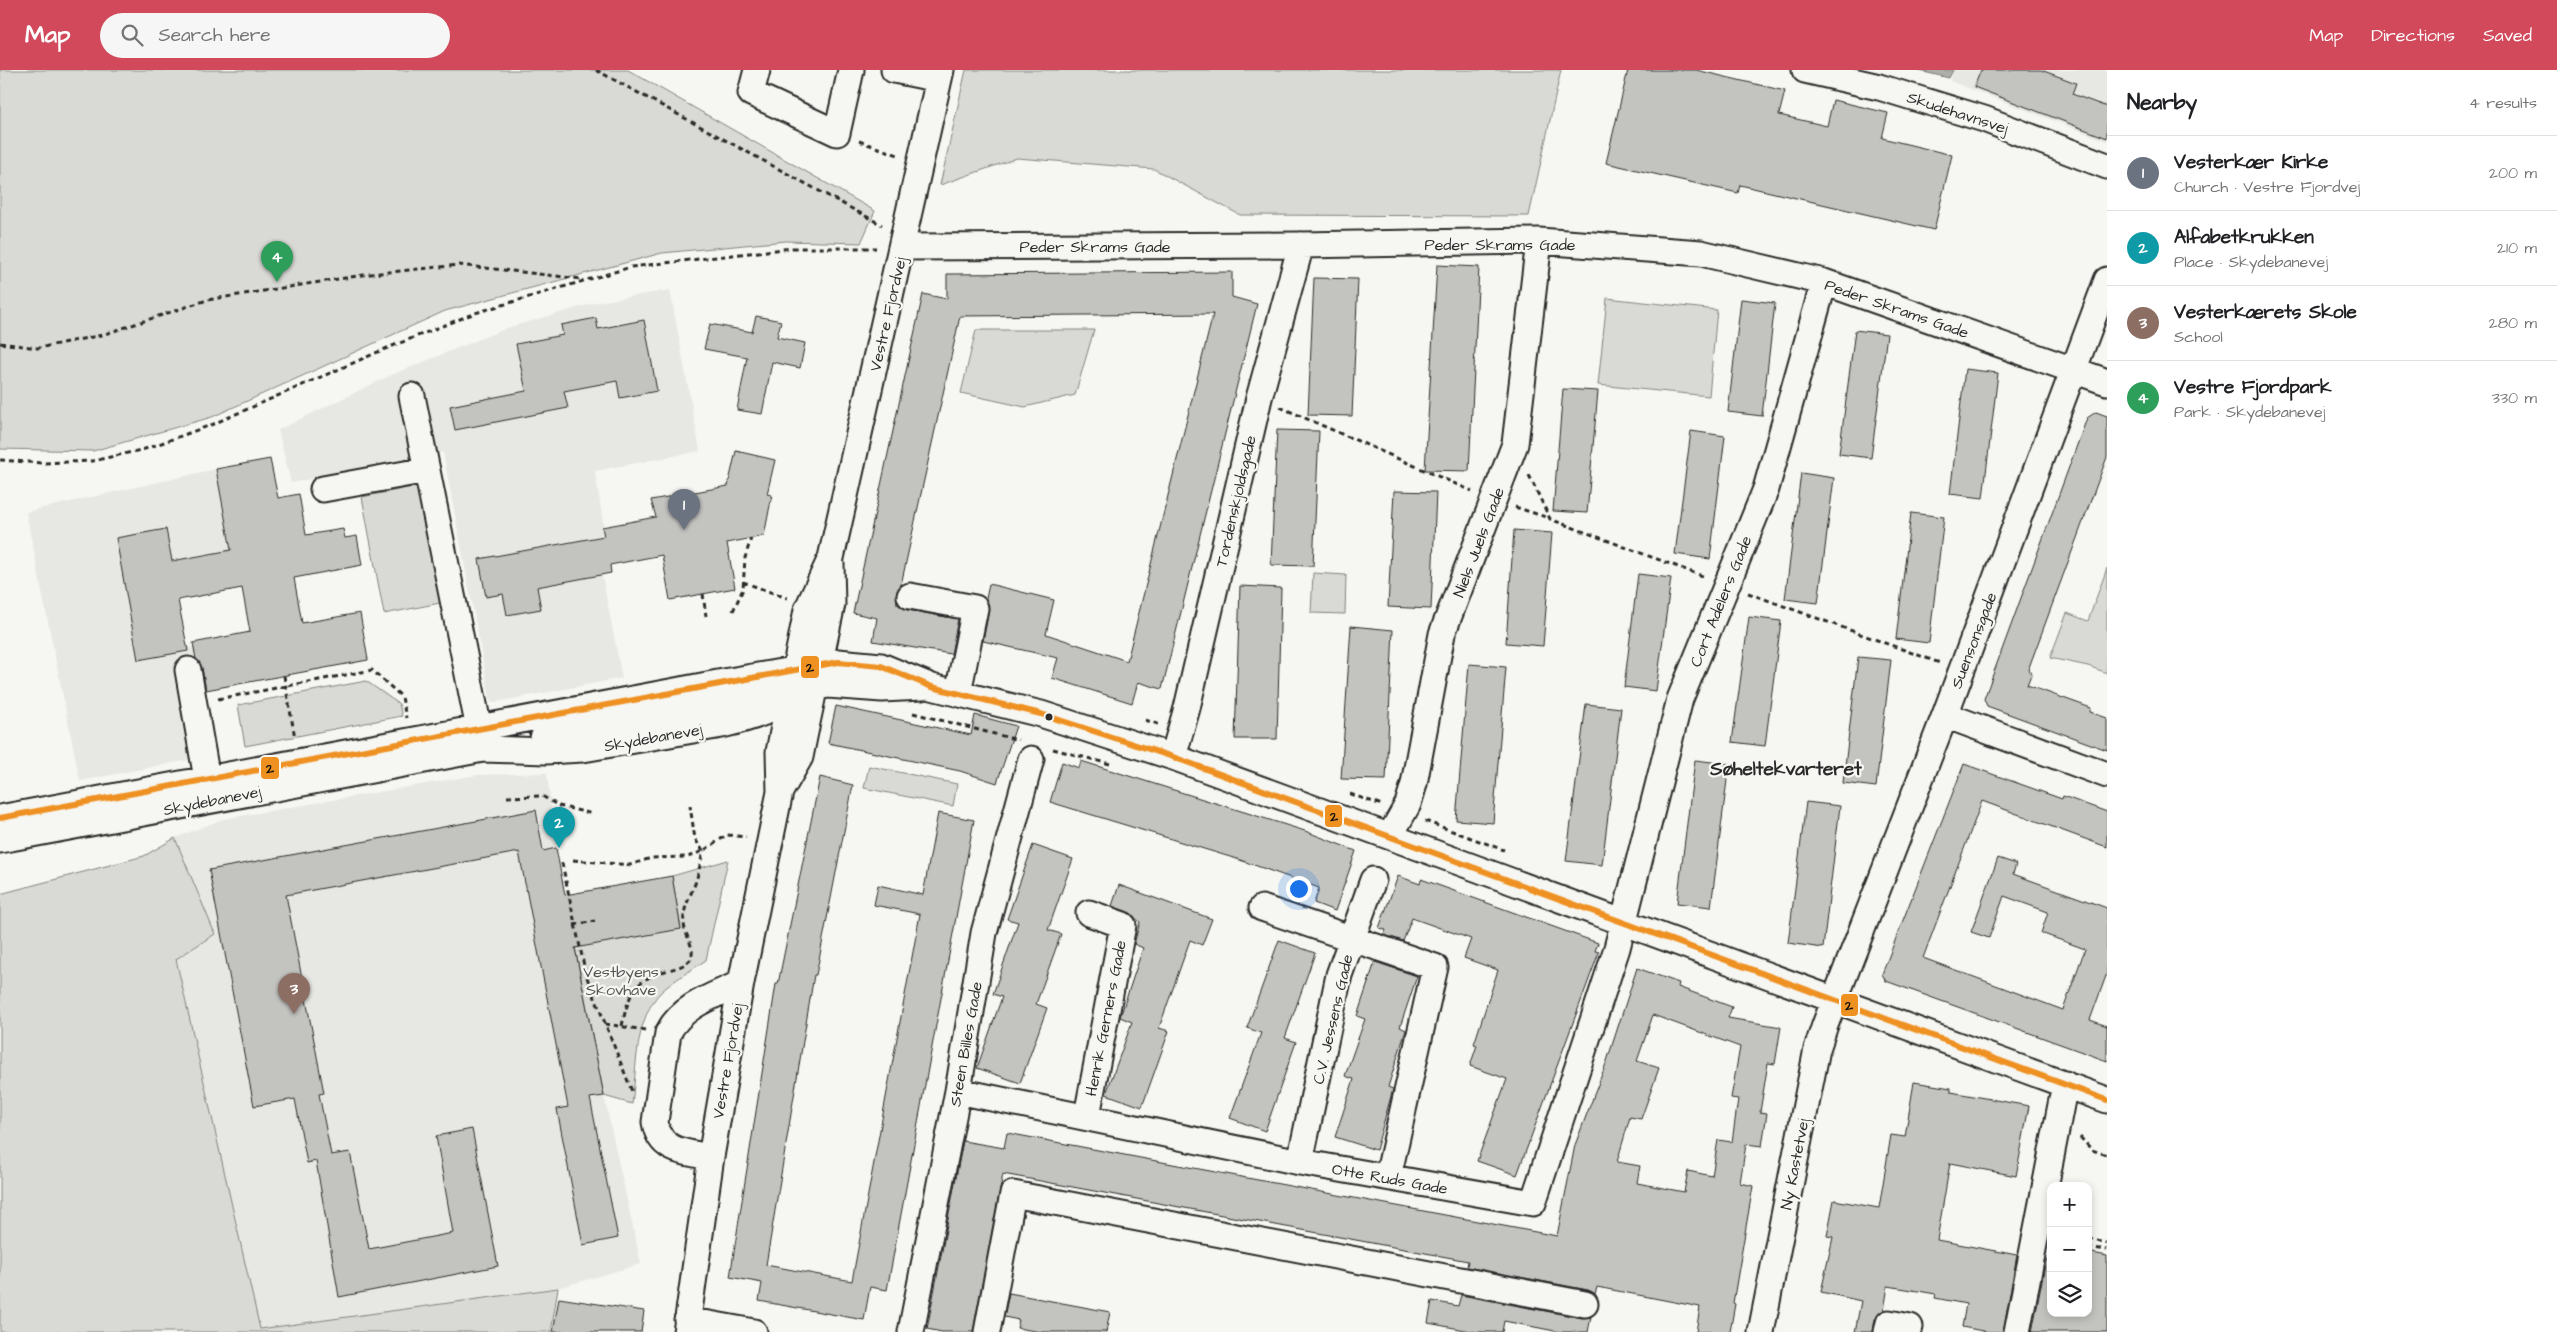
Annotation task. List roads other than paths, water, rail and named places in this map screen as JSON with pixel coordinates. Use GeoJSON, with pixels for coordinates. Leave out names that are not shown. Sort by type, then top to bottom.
{"type":"FeatureCollection","features":[{"type":"Feature","properties":{"kind":"street"},"geometry":{"type":"LineString","coordinates":[[757,70],[751,92],[837,133],[851,70]]}},
{"type":"Feature","properties":{"kind":"street"},"geometry":{"type":"LineString","coordinates":[[894,70],[940,74]]}},
{"type":"Feature","properties":{"kind":"street","name":"Skudehavnsvej"},"geometry":{"type":"LineString","coordinates":[[1805,70],[1879,87],[1984,119],[2107,166]]}},
{"type":"Feature","properties":{"kind":"street","name":"Vestre Fjordvej"},"geometry":{"type":"LineString","coordinates":[[687,1326],[711,1157],[741,983],[780,792],[780,752],[802,683],[832,604],[831,558],[940,74]]}},
{"type":"Feature","properties":{"kind":"street","name":"Peder Skrams Gade"},"geometry":{"type":"LineString","coordinates":[[903,242],[1301,245],[1539,241],[1701,254],[1824,282],[2107,382]]}},
{"type":"Feature","properties":{"kind":"street","name":"Niels Juels Gade"},"geometry":{"type":"LineString","coordinates":[[1390,836],[1408,804],[1414,784],[1442,634],[1515,444],[1539,241]]}},
{"type":"Feature","properties":{"kind":"street","name":"Tordenskjoldsgade"},"geometry":{"type":"LineString","coordinates":[[1173,757],[1187,708],[1259,398],[1301,245]]}},
{"type":"Feature","properties":{"kind":"street","name":"Suensonsgade"},"geometry":{"type":"LineString","coordinates":[[1834,999],[1945,715],[2107,280]]}},
{"type":"Feature","properties":{"kind":"street","name":"Cort Adelers Gade"},"geometry":{"type":"LineString","coordinates":[[1624,922],[1680,699],[1766,489],[1824,282]]}},
{"type":"Feature","properties":{"kind":"street"},"geometry":{"type":"LineString","coordinates":[[412,396],[481,738]]}},
{"type":"Feature","properties":{"kind":"street"},"geometry":{"type":"LineString","coordinates":[[323,489],[427,470]]}},
{"type":"Feature","properties":{"kind":"street"},"geometry":{"type":"LineString","coordinates":[[910,596],[975,608],[958,693]]}},
{"type":"Feature","properties":{"kind":"street"},"geometry":{"type":"LineString","coordinates":[[188,670],[213,789]]}},
{"type":"Feature","properties":{"kind":"street"},"geometry":{"type":"LineString","coordinates":[[802,683],[838,684],[882,689],[932,687],[1041,714],[1173,757],[2107,1100]]}},
{"type":"Feature","properties":{"kind":"street","name":"Skydebanevej"},"geometry":{"type":"LineString","coordinates":[[0,840],[213,789],[481,738],[802,683]]}},
{"type":"Feature","properties":{"kind":"street","name":"Skydebanevej"},"geometry":{"type":"LineString","coordinates":[[0,818],[213,789],[300,761],[410,740],[481,738],[546,751],[583,749],[743,720],[802,683]]}},
{"type":"Feature","properties":{"kind":"street"},"geometry":{"type":"LineString","coordinates":[[1945,715],[2107,775]]}},
{"type":"Feature","properties":{"kind":"street","name":"Steen Billes Gade"},"geometry":{"type":"LineString","coordinates":[[911,1332],[958,1091],[984,933],[1031,759]]}},
{"type":"Feature","properties":{"kind":"street","name":"C.V. Jessens Gade"},"geometry":{"type":"LineString","coordinates":[[1300,1162],[1339,975],[1373,880]]}},
{"type":"Feature","properties":{"kind":"street"},"geometry":{"type":"LineString","coordinates":[[1262,908],[1434,967],[1388,1177]]}},
{"type":"Feature","properties":{"kind":"street","name":"Henrik Gerners Gade"},"geometry":{"type":"LineString","coordinates":[[1087,1116],[1123,925],[1089,913]]}},
{"type":"Feature","properties":{"kind":"street","name":"Otte Ruds Gade"},"geometry":{"type":"LineString","coordinates":[[958,1091],[1087,1116],[1300,1162],[1533,1204],[1624,922]]}},
{"type":"Feature","properties":{"kind":"street"},"geometry":{"type":"LineString","coordinates":[[711,1157],[678,1151],[667,1145],[657,1133],[655,1122],[668,1033],[674,1022],[683,1012],[741,983]]}},
{"type":"Feature","properties":{"kind":"street","name":"Ny Kastetvej"},"geometry":{"type":"LineString","coordinates":[[1761,1332],[1817,1048],[1834,999]]}},
{"type":"Feature","properties":{"kind":"street"},"geometry":{"type":"LineString","coordinates":[[2017,1332],[2065,1084]]}},
{"type":"Feature","properties":{"kind":"street"},"geometry":{"type":"LineString","coordinates":[[988,1332],[1013,1194],[1585,1304]]}},
{"type":"Feature","properties":{"kind":"street"},"geometry":{"type":"LineString","coordinates":[[687,1326],[754,1332]]}},
{"type":"Feature","properties":{"kind":"place","name":"Vestre Fjordpark"},"geometry":{"type":"Point","coordinates":[277,282]}},
{"type":"Feature","properties":{"kind":"place","name":"Vesterkær Kirke"},"geometry":{"type":"Point","coordinates":[684,530]}},
{"type":"Feature","properties":{"kind":"place","name":"Alfabetkrukken"},"geometry":{"type":"Point","coordinates":[559,848]}},
{"type":"Feature","properties":{"kind":"place","name":"Vesterkærets Skole"},"geometry":{"type":"Point","coordinates":[294,1014]}},
{"type":"Feature","properties":{"kind":"district","name":"Søheltekvarteret"},"geometry":{"type":"Point","coordinates":[1786,768]}},
{"type":"Feature","properties":{"kind":"park label","name":"Vestbyens Skovhave"},"geometry":{"type":"Point","coordinates":[621,980]}}]}
